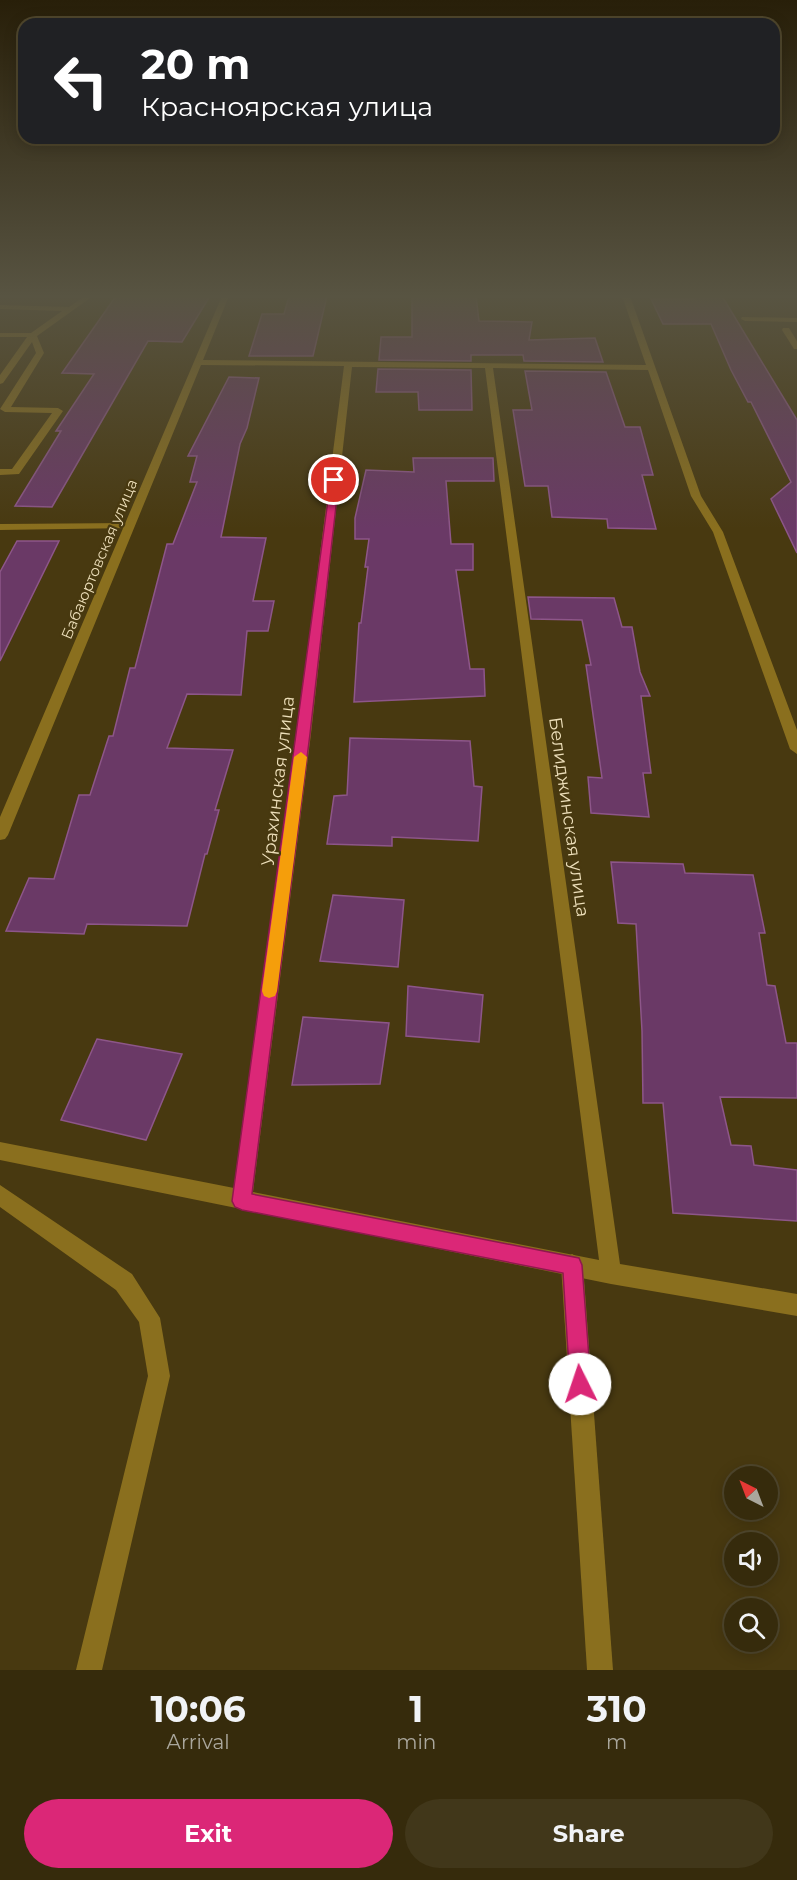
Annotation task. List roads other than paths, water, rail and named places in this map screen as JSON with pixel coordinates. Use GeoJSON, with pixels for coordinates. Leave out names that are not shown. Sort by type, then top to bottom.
{"type":"FeatureCollection","features":[{"type":"Feature","properties":{"kind":"street"},"geometry":{"type":"LineString","coordinates":[[0,472],[15,472],[58,411],[5,409],[27,374]]}},
{"type":"Feature","properties":{"kind":"street","name":"Бабаюртовская улица"},"geometry":{"type":"LineString","coordinates":[[0,833],[194,374]]}},
{"type":"Feature","properties":{"kind":"street","name":"Урахинская улица"},"geometry":{"type":"LineString","coordinates":[[242,1201],[304,734],[347,374]]}},
{"type":"Feature","properties":{"kind":"street","name":"Белиджинская улица"},"geometry":{"type":"LineString","coordinates":[[490,374],[610,1273]]}},
{"type":"Feature","properties":{"kind":"street"},"geometry":{"type":"LineString","coordinates":[[654,374],[696,496],[718,532],[797,749]]}},
{"type":"Feature","properties":{"kind":"street"},"geometry":{"type":"LineString","coordinates":[[0,527],[128,526]]}},
{"type":"Feature","properties":{"kind":"street"},"geometry":{"type":"LineString","coordinates":[[0,1151],[610,1273],[797,1305]]}},
{"type":"Feature","properties":{"kind":"street"},"geometry":{"type":"LineString","coordinates":[[0,1194],[124,1282],[149,1318],[159,1377],[89,1670]]}},
{"type":"Feature","properties":{"kind":"street"},"geometry":{"type":"LineString","coordinates":[[572,1265],[600,1670]]}}]}
